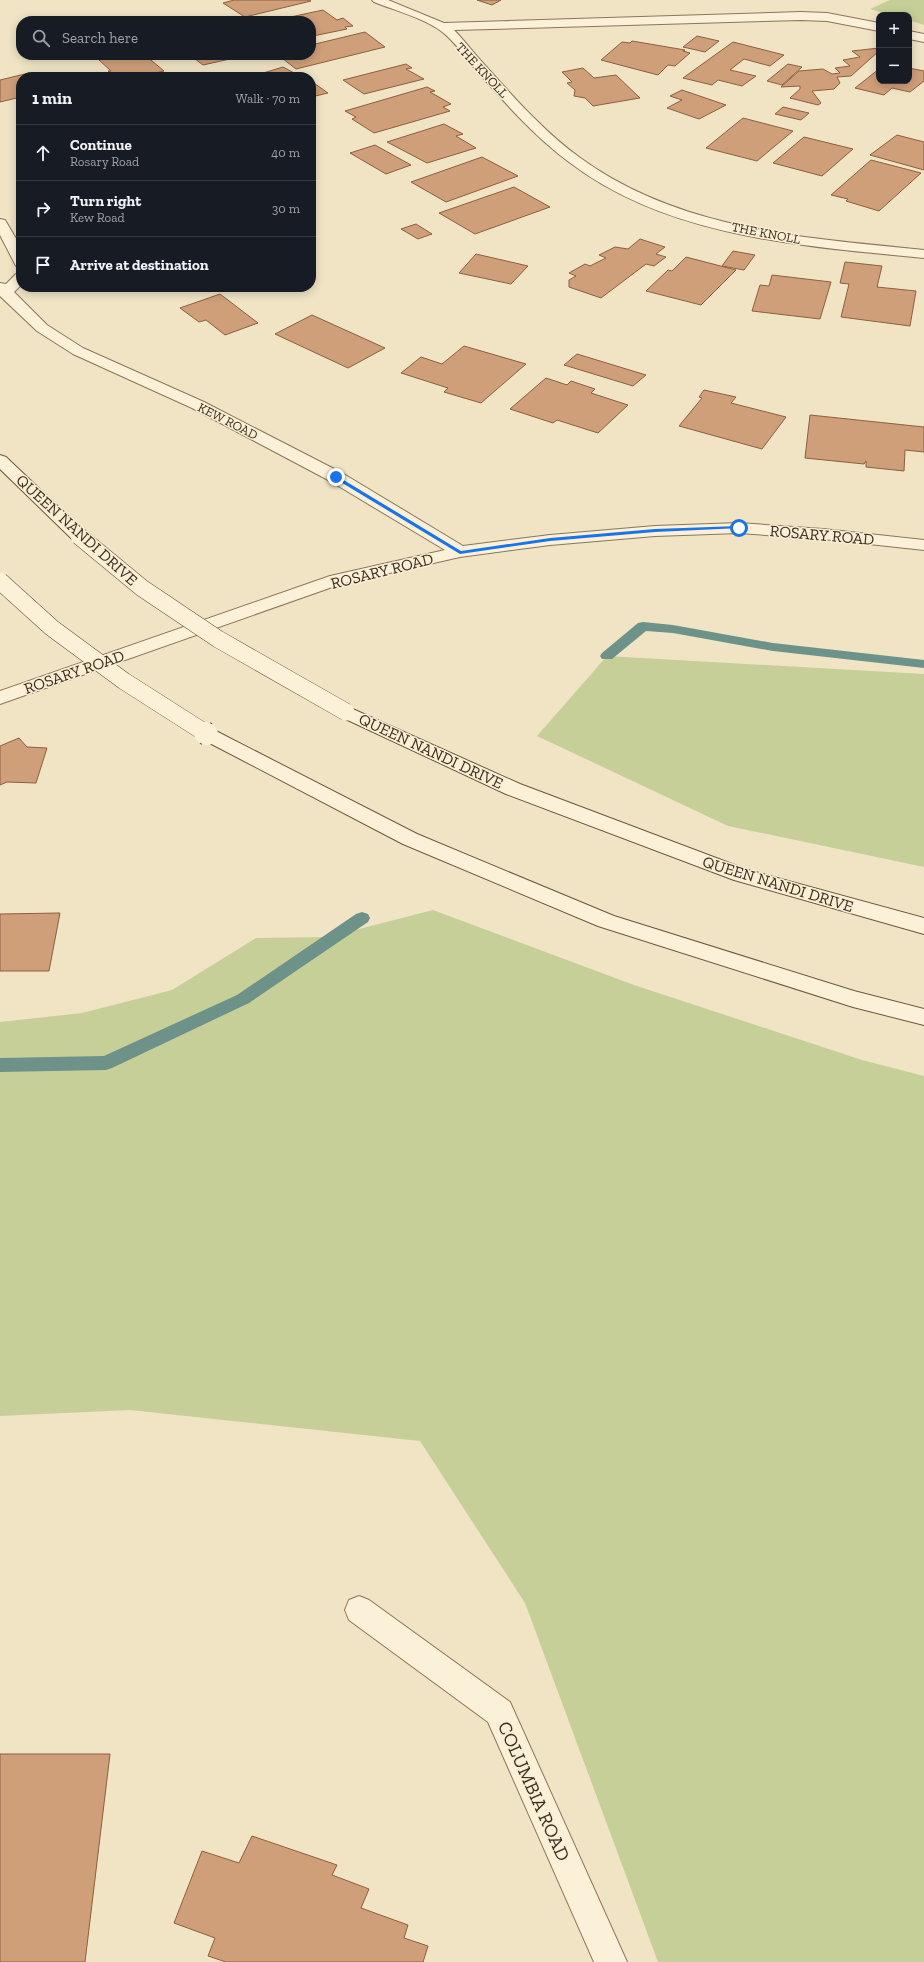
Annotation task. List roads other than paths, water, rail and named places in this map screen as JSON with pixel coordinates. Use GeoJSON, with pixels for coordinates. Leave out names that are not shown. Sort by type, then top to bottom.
{"type":"FeatureCollection","features":[{"type":"Feature","properties":{"kind":"street"},"geometry":{"type":"LineString","coordinates":[[378,0],[443,27]]}},
{"type":"Feature","properties":{"kind":"street","name":"THE KNOLL"},"geometry":{"type":"LineString","coordinates":[[443,27],[801,16],[841,19],[876,26]]}},
{"type":"Feature","properties":{"kind":"street","name":"THE KNOLL"},"geometry":{"type":"LineString","coordinates":[[443,27],[529,120],[574,160],[610,184],[637,198],[681,214],[751,232],[829,244],[924,254]]}},
{"type":"Feature","properties":{"kind":"street"},"geometry":{"type":"LineString","coordinates":[[912,35],[924,38]]}},
{"type":"Feature","properties":{"kind":"street"},"geometry":{"type":"LineString","coordinates":[[0,223],[16,250]]}},
{"type":"Feature","properties":{"kind":"street"},"geometry":{"type":"LineString","coordinates":[[2,290],[16,280]]}},
{"type":"Feature","properties":{"kind":"street","name":"KEW ROAD"},"geometry":{"type":"LineString","coordinates":[[2,290],[42,328],[78,351],[198,405],[336,477],[460,552]]}},
{"type":"Feature","properties":{"kind":"street","name":"QUEEN NANDI DRIVE"},"geometry":{"type":"LineString","coordinates":[[0,460],[79,536],[142,588],[218,640],[346,712],[513,789],[741,875],[924,926]]}},
{"type":"Feature","properties":{"kind":"street","name":"ROSARY ROAD"},"geometry":{"type":"LineString","coordinates":[[0,698],[336,580],[460,552],[580,537],[655,531],[739,528],[823,534],[924,545]]}},
{"type":"Feature","properties":{"kind":"street"},"geometry":{"type":"LineString","coordinates":[[0,581],[52,628],[124,681],[207,734],[410,839],[606,921],[853,999],[924,1017]]}},
{"type":"Feature","properties":{"kind":"street","name":"COLUMBIA ROAD"},"geometry":{"type":"LineString","coordinates":[[359,1610],[499,1712],[611,1962]]}},
{"type":"Feature","properties":{"kind":"waterway"},"geometry":{"type":"LineString","coordinates":[[607,656],[643,626],[673,629],[773,647],[924,664]]}},
{"type":"Feature","properties":{"kind":"waterway"},"geometry":{"type":"LineString","coordinates":[[0,1065],[106,1063],[243,999],[362,918]]}}]}
